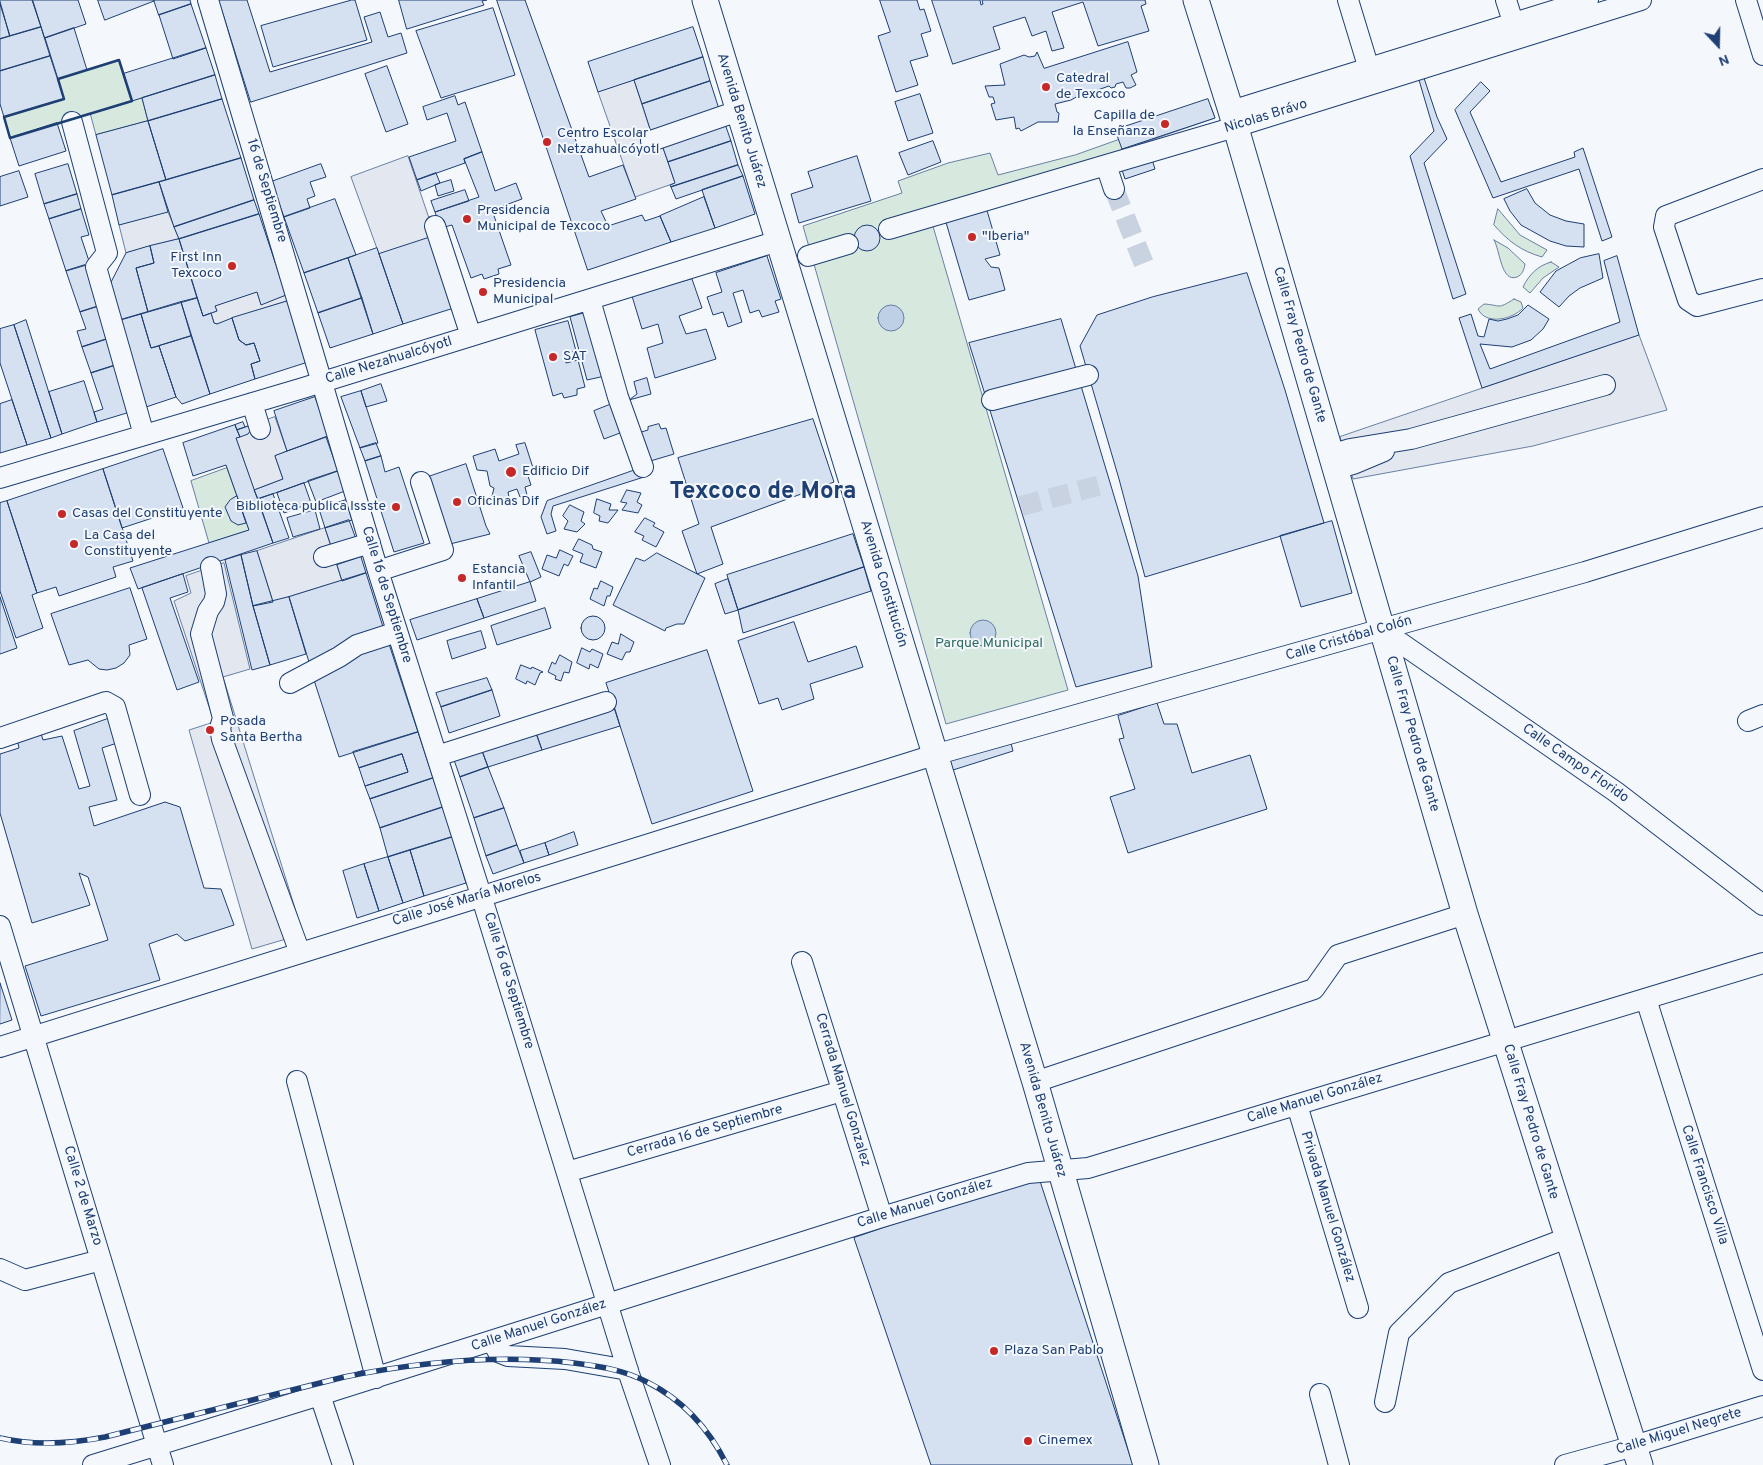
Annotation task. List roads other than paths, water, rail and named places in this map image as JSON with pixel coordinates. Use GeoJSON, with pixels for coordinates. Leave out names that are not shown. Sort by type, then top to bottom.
{"type":"FeatureCollection","features":[{"type":"Feature","properties":{"kind":"main road","name":"Avenida Benito Juárez"},"geometry":{"type":"LineString","coordinates":[[704,0],[778,241]]}},
{"type":"Feature","properties":{"kind":"main road","name":"Calle Fray Pedro de Gante"},"geometry":{"type":"LineString","coordinates":[[1196,0],[1334,462],[1465,914],[1637,1456]]}},
{"type":"Feature","properties":{"kind":"main road","name":"Avenida Constitución"},"geometry":{"type":"LineString","coordinates":[[778,241],[934,755]]}},
{"type":"Feature","properties":{"kind":"main road","name":"Avenida Benito Juárez"},"geometry":{"type":"LineString","coordinates":[[934,755],[1035,1082],[1146,1465]]}},
{"type":"Feature","properties":{"kind":"street","name":"16 de Septiembre"},"geometry":{"type":"LineString","coordinates":[[208,0],[322,382]]}},
{"type":"Feature","properties":{"kind":"street"},"geometry":{"type":"LineString","coordinates":[[1348,0],[1369,69]]}},
{"type":"Feature","properties":{"kind":"street"},"geometry":{"type":"LineString","coordinates":[[1506,0],[1514,24]]}},
{"type":"Feature","properties":{"kind":"street","name":"Nicolas Brávo"},"geometry":{"type":"LineString","coordinates":[[1233,119],[1641,0]]}},
{"type":"Feature","properties":{"kind":"street"},"geometry":{"type":"LineString","coordinates":[[1746,0],[1763,55]]}},
{"type":"Feature","properties":{"kind":"street","name":"Nicolas Brávo"},"geometry":{"type":"LineString","coordinates":[[889,229],[1106,165],[1369,69],[1584,1]]}},
{"type":"Feature","properties":{"kind":"street"},"geometry":{"type":"LineString","coordinates":[[651,141],[738,111]]}},
{"type":"Feature","properties":{"kind":"street"},"geometry":{"type":"LineString","coordinates":[[72,122],[108,253],[96,267],[144,435]]}},
{"type":"Feature","properties":{"kind":"street"},"geometry":{"type":"LineString","coordinates":[[1106,165],[1114,189]]}},
{"type":"Feature","properties":{"kind":"street"},"geometry":{"type":"LineString","coordinates":[[1763,180],[1666,216],[1664,227],[1688,300],[1697,306],[1763,288]]}},
{"type":"Feature","properties":{"kind":"street"},"geometry":{"type":"LineString","coordinates":[[435,226],[474,335]]}},
{"type":"Feature","properties":{"kind":"street","name":"Calle Nezahualcóyotl"},"geometry":{"type":"LineString","coordinates":[[0,478],[322,382],[778,241]]}},
{"type":"Feature","properties":{"kind":"street"},"geometry":{"type":"LineString","coordinates":[[448,242],[474,335]]}},
{"type":"Feature","properties":{"kind":"street"},"geometry":{"type":"LineString","coordinates":[[808,256],[848,244]]}},
{"type":"Feature","properties":{"kind":"street"},"geometry":{"type":"LineString","coordinates":[[590,300],[618,396],[643,467]]}},
{"type":"Feature","properties":{"kind":"street"},"geometry":{"type":"LineString","coordinates":[[992,400],[1088,375]]}},
{"type":"Feature","properties":{"kind":"street","name":"Calle 16 de Septiembre"},"geometry":{"type":"LineString","coordinates":[[322,382],[397,632],[568,1172],[628,1370],[660,1465]]}},
{"type":"Feature","properties":{"kind":"street"},"geometry":{"type":"LineString","coordinates":[[1334,462],[1353,464],[1411,439],[1605,385]]}},
{"type":"Feature","properties":{"kind":"street"},"geometry":{"type":"LineString","coordinates":[[252,403],[260,429]]}},
{"type":"Feature","properties":{"kind":"street"},"geometry":{"type":"LineString","coordinates":[[378,571],[443,550],[421,482]]}},
{"type":"Feature","properties":{"kind":"street","name":"Calle Cristóbal Colón"},"geometry":{"type":"LineString","coordinates":[[934,755],[1585,572],[1763,517]]}},
{"type":"Feature","properties":{"kind":"street"},"geometry":{"type":"LineString","coordinates":[[324,557],[370,543]]}},
{"type":"Feature","properties":{"kind":"street"},"geometry":{"type":"LineString","coordinates":[[211,567],[216,594],[214,602],[208,611],[201,634],[223,718],[220,728],[222,739],[300,953]]}},
{"type":"Feature","properties":{"kind":"street","name":"Calle Campo Florido"},"geometry":{"type":"LineString","coordinates":[[1382,630],[1616,792],[1763,905]]}},
{"type":"Feature","properties":{"kind":"street"},"geometry":{"type":"LineString","coordinates":[[290,683],[339,657],[357,645],[397,632]]}},
{"type":"Feature","properties":{"kind":"street"},"geometry":{"type":"LineString","coordinates":[[0,738],[106,702],[115,707],[140,795]]}},
{"type":"Feature","properties":{"kind":"street"},"geometry":{"type":"LineString","coordinates":[[437,756],[606,702]]}},
{"type":"Feature","properties":{"kind":"street","name":"Calle José María Morelos"},"geometry":{"type":"LineString","coordinates":[[0,1047],[934,755]]}},
{"type":"Feature","properties":{"kind":"street"},"geometry":{"type":"LineString","coordinates":[[1035,1082],[1314,989],[1338,955],[1465,914]]}},
{"type":"Feature","properties":{"kind":"street","name":"Calle 2 de Marzo"},"geometry":{"type":"LineString","coordinates":[[0,926],[163,1465]]}},
{"type":"Feature","properties":{"kind":"street","name":"Cerrada Manuel Gonzalez"},"geometry":{"type":"LineString","coordinates":[[802,962],[882,1217]]}},
{"type":"Feature","properties":{"kind":"street","name":"Calle Manuel González"},"geometry":{"type":"LineString","coordinates":[[93,1465],[376,1378],[1028,1172],[1088,1168],[1763,963]]}},
{"type":"Feature","properties":{"kind":"street","name":"Calle Francisco Villa"},"geometry":{"type":"LineString","coordinates":[[1646,999],[1763,1370]]}},
{"type":"Feature","properties":{"kind":"street"},"geometry":{"type":"LineString","coordinates":[[297,1081],[376,1378]]}},
{"type":"Feature","properties":{"kind":"street","name":"Cerrada 16 de Septiembre"},"geometry":{"type":"LineString","coordinates":[[568,1172],[842,1091]]}},
{"type":"Feature","properties":{"kind":"street","name":"Privada Manuel González"},"geometry":{"type":"LineString","coordinates":[[1297,1105],[1358,1308]]}},
{"type":"Feature","properties":{"kind":"street"},"geometry":{"type":"LineString","coordinates":[[1385,1402],[1399,1333],[1449,1283],[1567,1238]]}},
{"type":"Feature","properties":{"kind":"street"},"geometry":{"type":"LineString","coordinates":[[0,1269],[25,1280],[101,1260]]}},
{"type":"Feature","properties":{"kind":"street"},"geometry":{"type":"LineString","coordinates":[[492,1341],[498,1352],[508,1356],[565,1359],[616,1366],[628,1370]]}},
{"type":"Feature","properties":{"kind":"street"},"geometry":{"type":"LineString","coordinates":[[1320,1394],[1339,1465]]}},
{"type":"Feature","properties":{"kind":"street"},"geometry":{"type":"LineString","coordinates":[[320,1395],[343,1465]]}},
{"type":"Feature","properties":{"kind":"street","name":"Calle Miguel Negrete"},"geometry":{"type":"LineString","coordinates":[[1565,1465],[1637,1456],[1763,1406]]}},
{"type":"Feature","properties":{"kind":"water"},"geometry":{"type":"Polygon","coordinates":[[[891,305],[900,309],[904,318],[900,327],[891,331],[882,327],[878,318],[882,309],[891,305]]]}},
{"type":"Feature","properties":{"kind":"water"},"geometry":{"type":"Polygon","coordinates":[[[983,620],[992,624],[996,633],[992,642],[983,646],[974,642],[970,633],[974,624],[983,620]]]}},
{"type":"Feature","properties":{"kind":"tunnel"},"geometry":{"type":"LineString","coordinates":[[1114,189],[1146,269]]}},
{"type":"Feature","properties":{"kind":"tunnel"},"geometry":{"type":"LineString","coordinates":[[1021,506],[1105,484]]}},
{"type":"Feature","properties":{"kind":"railway"},"geometry":{"type":"LineString","coordinates":[[0,1438],[13,1441],[65,1443],[105,1437],[344,1377],[372,1372],[458,1361],[545,1360],[611,1369],[638,1378],[660,1389],[694,1417],[712,1439],[727,1465]]}},
{"type":"Feature","properties":{"kind":"place","name":"Catedral de Texcoco"},"geometry":{"type":"Point","coordinates":[1046,87]}},
{"type":"Feature","properties":{"kind":"place","name":"Capilla de la Enseñanza"},"geometry":{"type":"Point","coordinates":[1165,124]}},
{"type":"Feature","properties":{"kind":"place","name":"Centro Escolar Netzahualcóyotl"},"geometry":{"type":"Point","coordinates":[547,142]}},
{"type":"Feature","properties":{"kind":"place","name":"Presidencia Municipal de Texcoco"},"geometry":{"type":"Point","coordinates":[467,219]}},
{"type":"Feature","properties":{"kind":"place","name":"\"Iberia\""},"geometry":{"type":"Point","coordinates":[972,237]}},
{"type":"Feature","properties":{"kind":"place","name":"First Inn Texcoco"},"geometry":{"type":"Point","coordinates":[232,266]}},
{"type":"Feature","properties":{"kind":"place","name":"Presidencia Municipal"},"geometry":{"type":"Point","coordinates":[483,292]}},
{"type":"Feature","properties":{"kind":"place","name":"SAT"},"geometry":{"type":"Point","coordinates":[553,357]}},
{"type":"Feature","properties":{"kind":"place","name":"Edificio Dif"},"geometry":{"type":"Point","coordinates":[511,472]}},
{"type":"Feature","properties":{"kind":"place","name":"Oficinas Dif"},"geometry":{"type":"Point","coordinates":[457,502]}},
{"type":"Feature","properties":{"kind":"place","name":"Biblioteca publica Issste"},"geometry":{"type":"Point","coordinates":[396,507]}},
{"type":"Feature","properties":{"kind":"place","name":"Casas del Constituyente"},"geometry":{"type":"Point","coordinates":[62,514]}},
{"type":"Feature","properties":{"kind":"place","name":"La Casa del Constituyente"},"geometry":{"type":"Point","coordinates":[74,544]}},
{"type":"Feature","properties":{"kind":"place","name":"Estancia Infantil"},"geometry":{"type":"Point","coordinates":[462,578]}},
{"type":"Feature","properties":{"kind":"place","name":"Posada Santa Bertha"},"geometry":{"type":"Point","coordinates":[210,730]}},
{"type":"Feature","properties":{"kind":"place","name":"Plaza San Pablo"},"geometry":{"type":"Point","coordinates":[994,1351]}},
{"type":"Feature","properties":{"kind":"place","name":"Cinemex"},"geometry":{"type":"Point","coordinates":[1028,1441]}},
{"type":"Feature","properties":{"kind":"district","name":"Texcoco de Mora"},"geometry":{"type":"Point","coordinates":[763,493]}},
{"type":"Feature","properties":{"kind":"park label","name":"Parque Municipal"},"geometry":{"type":"Point","coordinates":[989,644]}}]}
